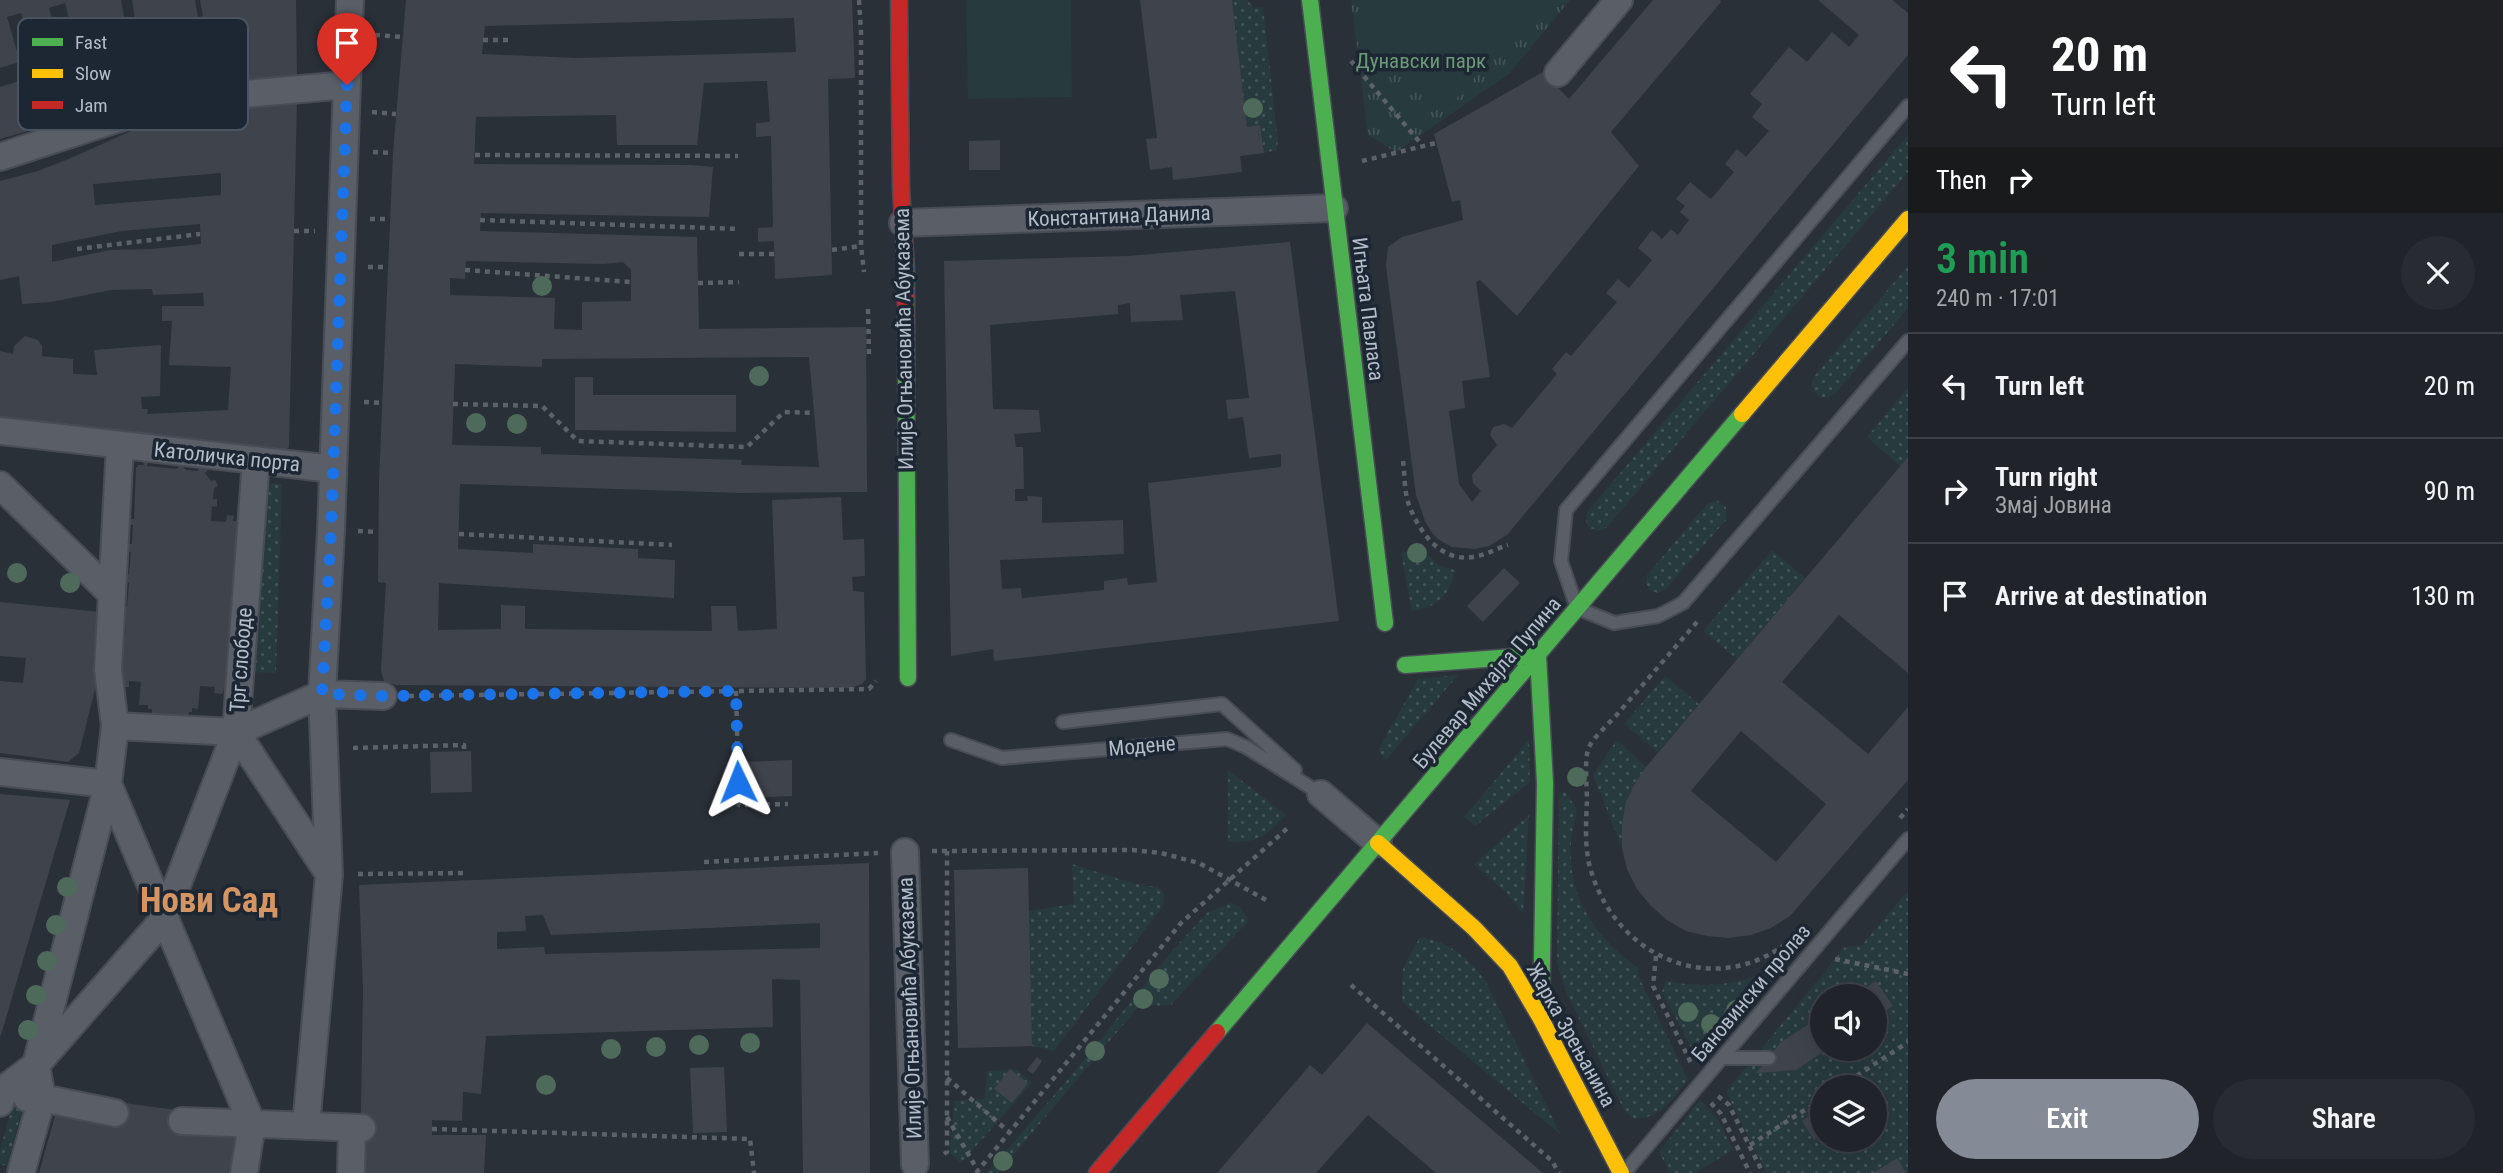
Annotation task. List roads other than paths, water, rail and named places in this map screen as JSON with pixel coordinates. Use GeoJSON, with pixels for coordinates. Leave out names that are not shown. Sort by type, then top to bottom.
{"type":"FeatureCollection","features":[{"type":"Feature","properties":{"kind":"main road","name":"Илије Огњановића Абуказема"},"geometry":{"type":"LineString","coordinates":[[899,0],[906,270],[908,678]]}},
{"type":"Feature","properties":{"kind":"main road","name":"Игњата Павласа"},"geometry":{"type":"LineString","coordinates":[[1310,0],[1385,623]]}},
{"type":"Feature","properties":{"kind":"main road","name":"Булевар Михајла Пупина"},"geometry":{"type":"LineString","coordinates":[[1097,1173],[1908,219]]}},
{"type":"Feature","properties":{"kind":"main road"},"geometry":{"type":"LineString","coordinates":[[1405,665],[1538,655],[1545,783],[1541,1019]]}},
{"type":"Feature","properties":{"kind":"main road","name":"Жарка Зрењанина"},"geometry":{"type":"LineString","coordinates":[[1378,843],[1483,937],[1510,966],[1622,1173]]}},
{"type":"Feature","properties":{"kind":"street"},"geometry":{"type":"LineString","coordinates":[[306,1126],[329,875],[322,694],[350,0]]}},
{"type":"Feature","properties":{"kind":"street"},"geometry":{"type":"LineString","coordinates":[[1558,73],[1619,0]]}},
{"type":"Feature","properties":{"kind":"street"},"geometry":{"type":"LineString","coordinates":[[248,94],[347,85]]}},
{"type":"Feature","properties":{"kind":"street"},"geometry":{"type":"LineString","coordinates":[[0,158],[74,130]]}},
{"type":"Feature","properties":{"kind":"street","name":"Константина Данила"},"geometry":{"type":"LineString","coordinates":[[903,223],[1334,208]]}},
{"type":"Feature","properties":{"kind":"street","name":"Католичка порта"},"geometry":{"type":"LineString","coordinates":[[0,431],[333,469]]}},
{"type":"Feature","properties":{"kind":"street"},"geometry":{"type":"LineString","coordinates":[[21,1173],[43,1098],[36,1065],[108,783],[115,726],[108,670],[120,445]]}},
{"type":"Feature","properties":{"kind":"street","name":"Трг слободе"},"geometry":{"type":"LineString","coordinates":[[256,460],[236,732],[329,875]]}},
{"type":"Feature","properties":{"kind":"street"},"geometry":{"type":"LineString","coordinates":[[0,485],[112,594]]}},
{"type":"Feature","properties":{"kind":"street"},"geometry":{"type":"LineString","coordinates":[[115,726],[236,732],[322,694],[383,696]]}},
{"type":"Feature","properties":{"kind":"street"},"geometry":{"type":"LineString","coordinates":[[115,1113],[43,1098],[1,1100],[4,1089],[36,1065],[164,919],[236,732]]}},
{"type":"Feature","properties":{"kind":"street"},"geometry":{"type":"LineString","coordinates":[[0,772],[108,783]]}},
{"type":"Feature","properties":{"kind":"street"},"geometry":{"type":"LineString","coordinates":[[108,783],[251,1124],[244,1173]]}},
{"type":"Feature","properties":{"kind":"street","name":"Модене"},"geometry":{"type":"LineString","coordinates":[[1321,794],[1378,843]]}},
{"type":"Feature","properties":{"kind":"street","name":"Илије Огњановића Абуказема"},"geometry":{"type":"LineString","coordinates":[[905,852],[915,1164]]}},
{"type":"Feature","properties":{"kind":"street"},"geometry":{"type":"LineString","coordinates":[[182,1121],[306,1126],[355,1133],[351,1173]]}},
{"type":"Feature","properties":{"kind":"lane"},"geometry":{"type":"LineString","coordinates":[[1908,106],[1566,510],[1561,561],[1577,608],[1614,622],[1658,617],[1683,604],[1908,341]]}},
{"type":"Feature","properties":{"kind":"lane","name":"Модене"},"geometry":{"type":"LineString","coordinates":[[1063,722],[1222,704],[1321,794]]}},
{"type":"Feature","properties":{"kind":"lane","name":"Модене"},"geometry":{"type":"LineString","coordinates":[[951,740],[1002,758],[1227,739],[1246,747],[1321,794]]}},
{"type":"Feature","properties":{"kind":"lane","name":"Бановински пролаз"},"geometry":{"type":"LineString","coordinates":[[1622,1173],[1908,839]]}},
{"type":"Feature","properties":{"kind":"lane"},"geometry":{"type":"LineString","coordinates":[[1722,1058],[1769,1058]]}},
{"type":"Feature","properties":{"kind":"district","name":"Нови Сад"},"geometry":{"type":"Point","coordinates":[209,900]}},
{"type":"Feature","properties":{"kind":"park label","name":"Дунавски парк"},"geometry":{"type":"Point","coordinates":[1421,61]}}]}
